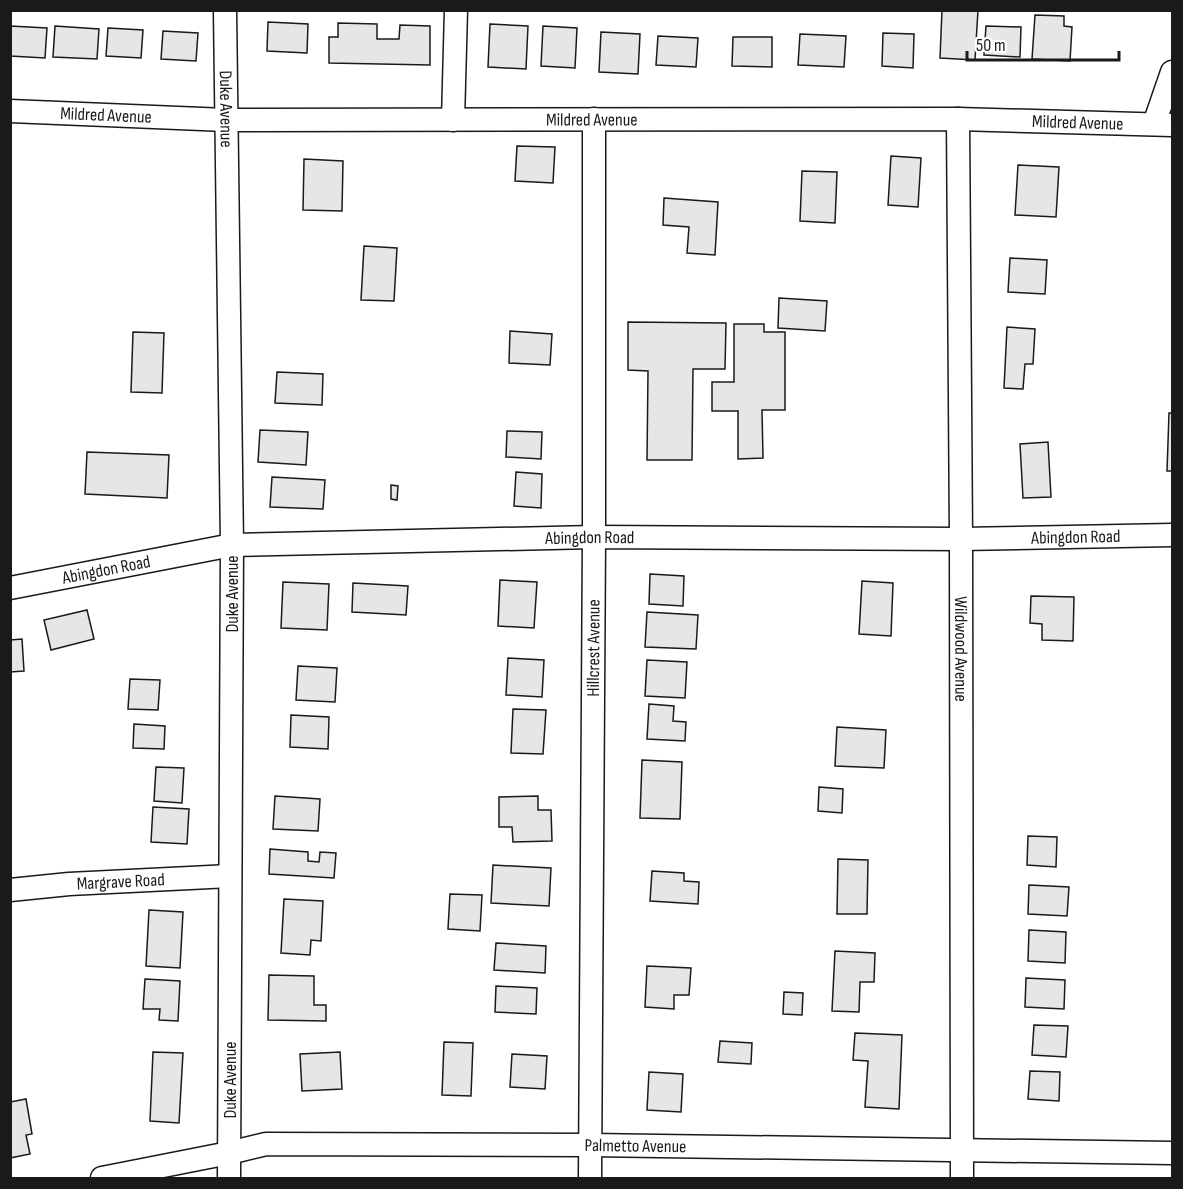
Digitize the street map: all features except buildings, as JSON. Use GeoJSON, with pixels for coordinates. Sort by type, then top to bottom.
{"type":"FeatureCollection","features":[{"type":"Feature","properties":{"kind":"street","name":"Duke Avenue"},"geometry":{"type":"LineString","coordinates":[[225,10],[232,545],[229,1179]]}},
{"type":"Feature","properties":{"kind":"street"},"geometry":{"type":"LineString","coordinates":[[453,120],[456,10]]}},
{"type":"Feature","properties":{"kind":"street"},"geometry":{"type":"LineString","coordinates":[[1163,124],[1173,72]]}},
{"type":"Feature","properties":{"kind":"street","name":"Mildred Avenue"},"geometry":{"type":"LineString","coordinates":[[10,111],[226,120],[957,119],[1163,124]]}},
{"type":"Feature","properties":{"kind":"street","name":"Hillcrest Avenue"},"geometry":{"type":"LineString","coordinates":[[590,1179],[594,119]]}},
{"type":"Feature","properties":{"kind":"street","name":"Wildwood Avenue"},"geometry":{"type":"LineString","coordinates":[[957,119],[961,538],[962,1179]]}},
{"type":"Feature","properties":{"kind":"street","name":"Abingdon Road"},"geometry":{"type":"LineString","coordinates":[[10,588],[232,545],[594,537],[961,538],[1173,535]]}},
{"type":"Feature","properties":{"kind":"street","name":"Margrave Road"},"geometry":{"type":"LineString","coordinates":[[10,890],[69,884],[230,876]]}},
{"type":"Feature","properties":{"kind":"street","name":"Palmetto Avenue"},"geometry":{"type":"LineString","coordinates":[[102,1179],[266,1144],[590,1145],[1173,1153]]}}]}
